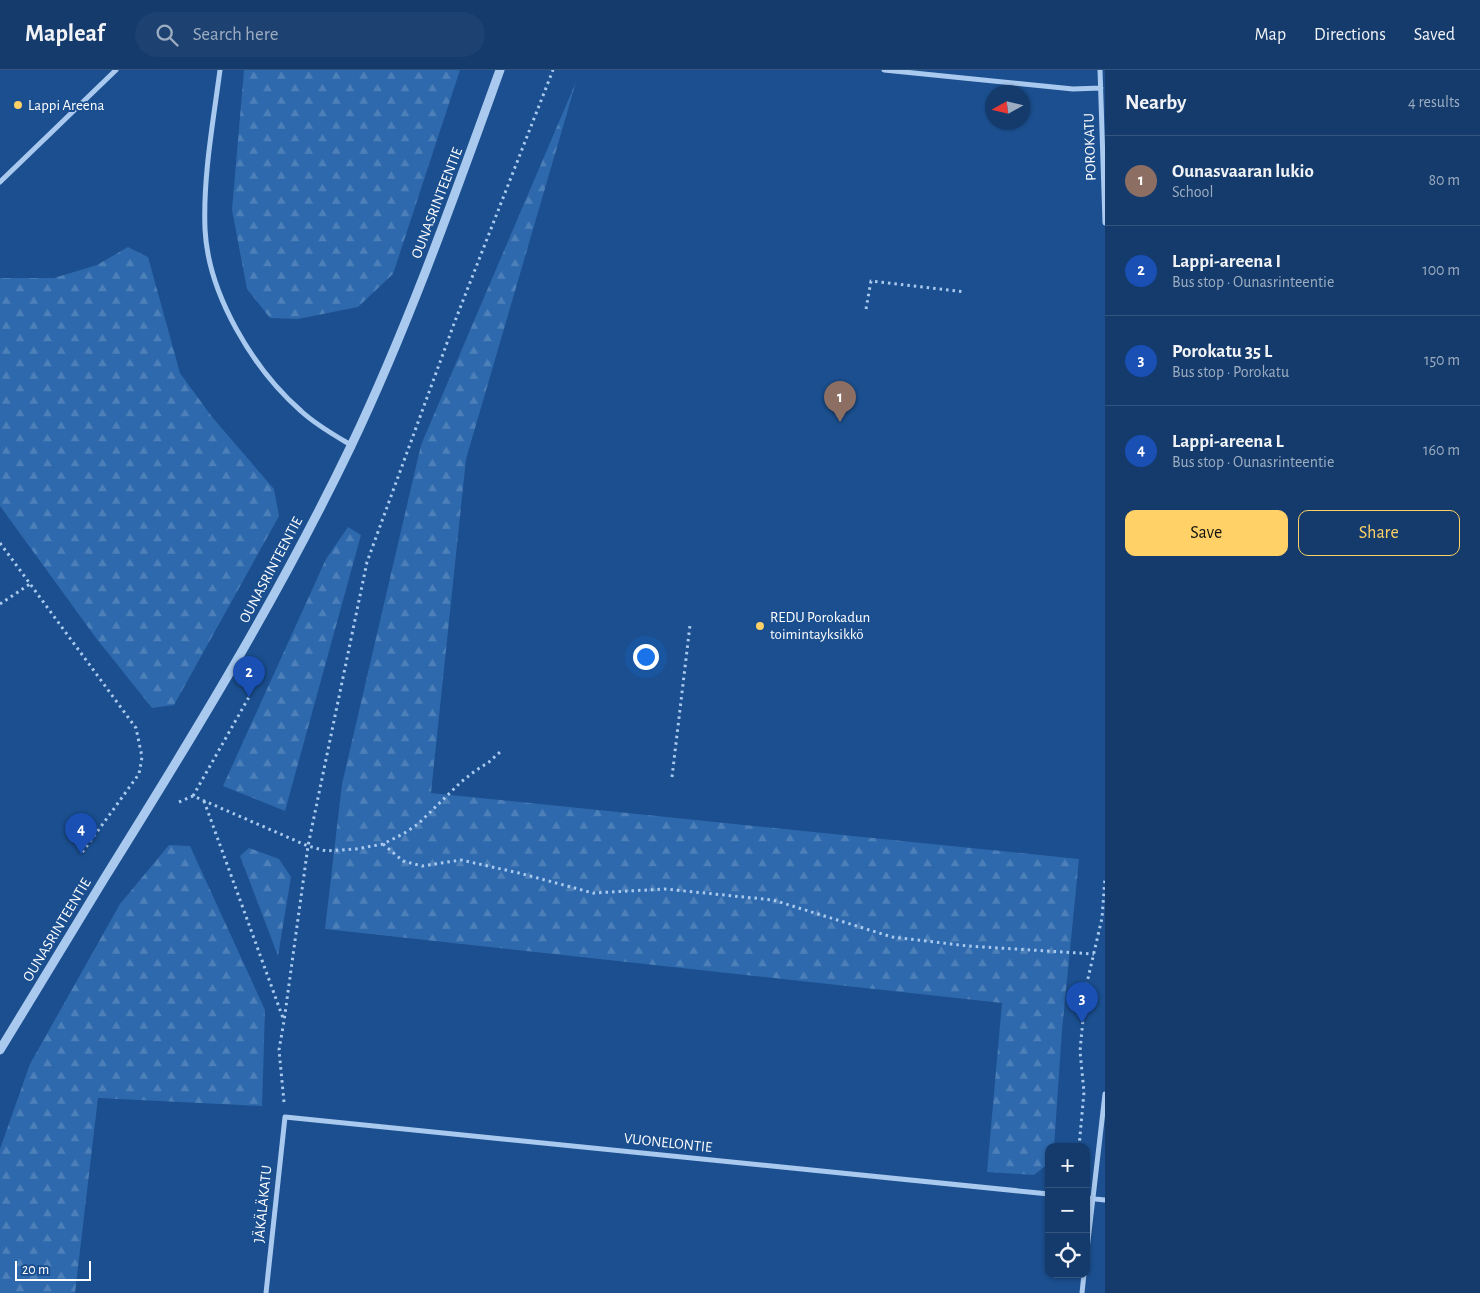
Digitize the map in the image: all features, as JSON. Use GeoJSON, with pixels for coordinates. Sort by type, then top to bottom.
{"type":"FeatureCollection","features":[{"type":"Feature","properties":{"kind":"street"},"geometry":{"type":"LineString","coordinates":[[0,182],[116,70]]}},
{"type":"Feature","properties":{"kind":"street"},"geometry":{"type":"LineString","coordinates":[[220,70],[205,195],[206,232],[211,268],[224,303],[246,346],[274,383],[300,411],[324,429],[352,445]]}},
{"type":"Feature","properties":{"kind":"street","name":"OUNASRINTEENTIE"},"geometry":{"type":"LineString","coordinates":[[0,1050],[246,646],[317,514],[352,445],[396,345],[441,233],[500,70]]}},
{"type":"Feature","properties":{"kind":"street"},"geometry":{"type":"LineString","coordinates":[[884,70],[1073,89],[1101,88]]}},
{"type":"Feature","properties":{"kind":"street","name":"POROKATU"},"geometry":{"type":"LineString","coordinates":[[1100,70],[1105,223]]}},
{"type":"Feature","properties":{"kind":"street"},"geometry":{"type":"LineString","coordinates":[[1089,1233],[1105,1094]]}},
{"type":"Feature","properties":{"kind":"street","name":"VUONELONTIE"},"geometry":{"type":"LineString","coordinates":[[286,1118],[1045,1194]]}},
{"type":"Feature","properties":{"kind":"street","name":"JÄKÄLÄKATU"},"geometry":{"type":"LineString","coordinates":[[266,1293],[286,1118]]}},
{"type":"Feature","properties":{"kind":"street"},"geometry":{"type":"LineString","coordinates":[[1090,1199],[1105,1200]]}},
{"type":"Feature","properties":{"kind":"street"},"geometry":{"type":"LineString","coordinates":[[1082,1293],[1084,1278]]}},
{"type":"Feature","properties":{"kind":"path"},"geometry":{"type":"LineString","coordinates":[[286,1118],[279,1050],[308,846],[368,562],[455,321],[552,70]]}},
{"type":"Feature","properties":{"kind":"path"},"geometry":{"type":"LineString","coordinates":[[866,309],[871,281],[965,292]]}},
{"type":"Feature","properties":{"kind":"path"},"geometry":{"type":"LineString","coordinates":[[0,543],[136,728],[142,757],[139,774],[81,854]]}},
{"type":"Feature","properties":{"kind":"path"},"geometry":{"type":"LineString","coordinates":[[0,604],[30,584]]}},
{"type":"Feature","properties":{"kind":"path"},"geometry":{"type":"LineString","coordinates":[[672,777],[690,625]]}},
{"type":"Feature","properties":{"kind":"path"},"geometry":{"type":"LineString","coordinates":[[179,802],[193,796],[249,697]]}},
{"type":"Feature","properties":{"kind":"path"},"geometry":{"type":"LineString","coordinates":[[193,796],[308,846],[326,851],[356,849],[383,844],[418,824],[461,782],[500,752]]}},
{"type":"Feature","properties":{"kind":"path"},"geometry":{"type":"LineString","coordinates":[[204,801],[284,1021]]}},
{"type":"Feature","properties":{"kind":"path"},"geometry":{"type":"LineString","coordinates":[[383,844],[403,862],[422,866],[461,860],[593,893],[665,888],[774,900],[892,937],[968,946],[1094,954]]}},
{"type":"Feature","properties":{"kind":"path"},"geometry":{"type":"LineString","coordinates":[[1079,1143],[1084,1092],[1080,1051],[1082,1023],[1086,987],[1102,918],[1105,878]]}},
{"type":"Feature","properties":{"kind":"green space"},"geometry":{"type":"Polygon","coordinates":[[[244,70],[460,70],[393,274],[358,307],[298,319],[270,318],[247,289],[232,210],[244,70]]]}},
{"type":"Feature","properties":{"kind":"green space"},"geometry":{"type":"Polygon","coordinates":[[[576,82],[466,459],[431,793],[1079,859],[1062,1030],[1054,1143],[1045,1143],[1045,1166],[1034,1175],[987,1172],[1002,1003],[325,929],[342,784],[421,445],[576,82]]]}},
{"type":"Feature","properties":{"kind":"green space"},"geometry":{"type":"Polygon","coordinates":[[[128,247],[148,257],[180,373],[212,417],[274,489],[279,516],[174,705],[152,708],[96,638],[0,506],[0,278],[54,278],[97,265],[128,247]]]}},
{"type":"Feature","properties":{"kind":"green space"},"geometry":{"type":"Polygon","coordinates":[[[348,527],[361,535],[285,811],[223,786],[326,559],[348,527]]]}},
{"type":"Feature","properties":{"kind":"green space"},"geometry":{"type":"Polygon","coordinates":[[[169,845],[190,846],[265,1010],[262,1106],[98,1098],[75,1293],[0,1293],[0,1149],[30,1064],[120,904],[169,845]]]}},
{"type":"Feature","properties":{"kind":"green space"},"geometry":{"type":"Polygon","coordinates":[[[249,848],[279,859],[291,877],[278,956],[240,856],[249,848]]]}},
{"type":"Feature","properties":{"kind":"place","name":"Lappi Areena"},"geometry":{"type":"Point","coordinates":[18,105]}},
{"type":"Feature","properties":{"kind":"place","name":"Ounasvaaran lukio"},"geometry":{"type":"Point","coordinates":[840,422]}},
{"type":"Feature","properties":{"kind":"place","name":"REDU Porokadun toimintayksikkö"},"geometry":{"type":"Point","coordinates":[760,626]}},
{"type":"Feature","properties":{"kind":"place","name":"Lappi-areena I"},"geometry":{"type":"Point","coordinates":[249,697]}},
{"type":"Feature","properties":{"kind":"place","name":"Lappi-areena L"},"geometry":{"type":"Point","coordinates":[81,854]}},
{"type":"Feature","properties":{"kind":"place","name":"Porokatu 35 L"},"geometry":{"type":"Point","coordinates":[1082,1023]}}]}
